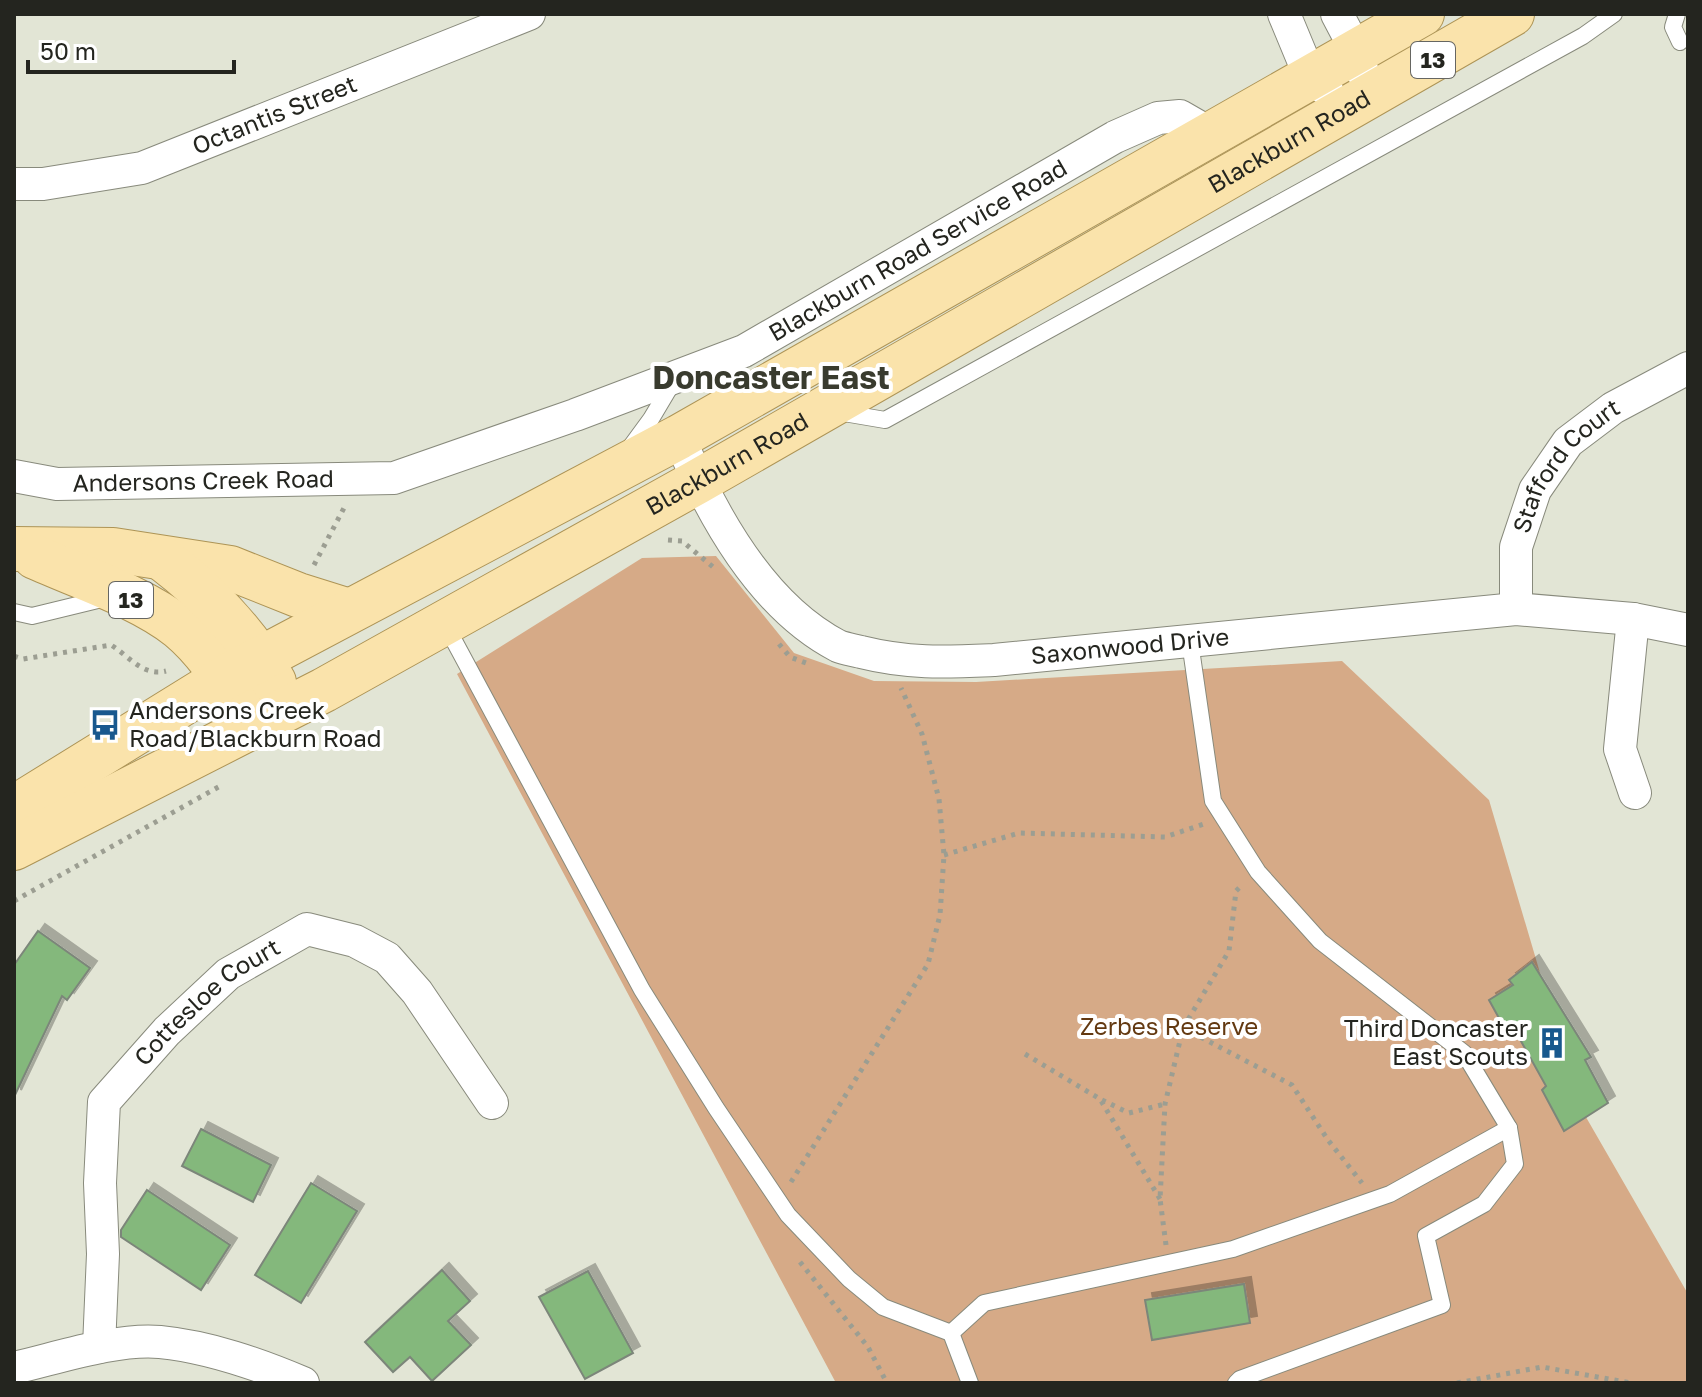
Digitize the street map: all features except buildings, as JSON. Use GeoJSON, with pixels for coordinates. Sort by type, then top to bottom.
{"type":"FeatureCollection","features":[{"type":"Feature","properties":{"kind":"main road","name":"Blackburn Road"},"geometry":{"type":"LineString","coordinates":[[14,808],[242,668],[609,476],[1422,14]]}},
{"type":"Feature","properties":{"kind":"main road","name":"Blackburn Road"},"geometry":{"type":"LineString","coordinates":[[14,848],[288,709],[444,623],[824,410],[1512,14]]}},
{"type":"Feature","properties":{"kind":"main road","name":"13"},"geometry":{"type":"LineString","coordinates":[[16,549],[113,550],[230,568],[349,611]]}},
{"type":"Feature","properties":{"kind":"main road","name":"13"},"geometry":{"type":"LineString","coordinates":[[16,549],[119,595],[179,628],[204,653],[242,668]]}},
{"type":"Feature","properties":{"kind":"main road"},"geometry":{"type":"LineString","coordinates":[[163,559],[234,625],[242,668],[288,709]]}},
{"type":"Feature","properties":{"kind":"street","name":"Octantis Street"},"geometry":{"type":"LineString","coordinates":[[14,184],[43,184],[142,168],[529,14]]}},
{"type":"Feature","properties":{"kind":"street"},"geometry":{"type":"LineString","coordinates":[[1284,14],[1311,79],[1361,102],[1357,52],[1337,14]]}},
{"type":"Feature","properties":{"kind":"street","name":"Blackburn Road Service Road"},"geometry":{"type":"LineString","coordinates":[[394,478],[744,351],[1115,137],[1158,118],[1180,116],[1213,135]]}},
{"type":"Feature","properties":{"kind":"street","name":"Stafford Court"},"geometry":{"type":"LineString","coordinates":[[1516,609],[1516,547],[1535,490],[1568,442],[1613,408],[1688,368]]}},
{"type":"Feature","properties":{"kind":"street","name":"Saxonwood Drive"},"geometry":{"type":"LineString","coordinates":[[679,437],[697,482],[757,579],[797,618],[840,647],[885,658],[921,663],[994,660],[1516,609],[1633,619],[1688,630]]}},
{"type":"Feature","properties":{"kind":"street","name":"Andersons Creek Road"},"geometry":{"type":"LineString","coordinates":[[14,476],[57,484],[394,478]]}},
{"type":"Feature","properties":{"kind":"street"},"geometry":{"type":"LineString","coordinates":[[1633,619],[1620,749],[1635,793]]}},
{"type":"Feature","properties":{"kind":"street","name":"Cottesloe Court"},"geometry":{"type":"LineString","coordinates":[[99,1347],[104,1102],[167,1031],[228,974],[307,929],[355,941],[387,958],[417,992],[492,1103]]}},
{"type":"Feature","properties":{"kind":"street"},"geometry":{"type":"LineString","coordinates":[[14,1368],[99,1347],[159,1342],[252,1361],[303,1383]]}},
{"type":"Feature","properties":{"kind":"lane"},"geometry":{"type":"LineString","coordinates":[[824,410],[885,420],[1583,36],[1614,14]]}},
{"type":"Feature","properties":{"kind":"lane"},"geometry":{"type":"LineString","coordinates":[[1677,14],[1673,27],[1680,42]]}},
{"type":"Feature","properties":{"kind":"lane"},"geometry":{"type":"LineString","coordinates":[[609,476],[651,419],[676,377]]}},
{"type":"Feature","properties":{"kind":"lane"},"geometry":{"type":"LineString","coordinates":[[14,612],[32,616],[119,595]]}},
{"type":"Feature","properties":{"kind":"lane"},"geometry":{"type":"LineString","coordinates":[[444,623],[642,990],[716,1108],[800,1230],[849,1279],[883,1307],[951,1333],[970,1383]]}},
{"type":"Feature","properties":{"kind":"lane"},"geometry":{"type":"LineString","coordinates":[[1190,642],[1213,801],[1258,872],[1320,941],[1464,1053],[1509,1128],[1515,1164],[1484,1204],[1426,1236],[1442,1305],[1236,1383]]}},
{"type":"Feature","properties":{"kind":"lane"},"geometry":{"type":"LineString","coordinates":[[951,1333],[984,1303],[1233,1249],[1375,1200],[1509,1128]]}},
{"type":"Feature","properties":{"kind":"path"},"geometry":{"type":"LineString","coordinates":[[298,595],[358,480]]}},
{"type":"Feature","properties":{"kind":"path"},"geometry":{"type":"LineString","coordinates":[[789,1185],[928,964],[940,915],[944,855],[939,799],[922,734],[901,687]]}},
{"type":"Feature","properties":{"kind":"path"},"geometry":{"type":"LineString","coordinates":[[944,855],[1019,833],[1165,837],[1184,833],[1221,813]]}},
{"type":"Feature","properties":{"kind":"path"},"geometry":{"type":"LineString","coordinates":[[1168,1263],[1160,1199],[1165,1104],[1183,1028],[1229,951],[1236,891],[1258,872]]}},
{"type":"Feature","properties":{"kind":"path"},"geometry":{"type":"LineString","coordinates":[[1183,1028],[1292,1085],[1328,1140],[1375,1200]]}},
{"type":"Feature","properties":{"kind":"path"},"geometry":{"type":"LineString","coordinates":[[1025,1054],[1129,1113],[1165,1104]]}},
{"type":"Feature","properties":{"kind":"path"},"geometry":{"type":"LineString","coordinates":[[1100,1099],[1160,1199]]}},
{"type":"Feature","properties":{"kind":"path"},"geometry":{"type":"LineString","coordinates":[[800,1230],[788,1247],[868,1347],[887,1383]]}},
{"type":"Feature","properties":{"kind":"path"},"geometry":{"type":"LineString","coordinates":[[1457,1383],[1542,1367],[1631,1383]]}},
{"type":"Feature","properties":{"kind":"green space","name":"Zerbes Reserve"},"geometry":{"type":"Polygon","coordinates":[[[716,556],[794,653],[874,681],[976,682],[1342,661],[1489,800],[1579,1105],[1688,1294],[1688,1383],[836,1383],[457,674],[642,558],[716,556]]]}},
{"type":"Feature","properties":{"kind":"place","name":"Andersons Creek Road/Blackburn Road"},"geometry":{"type":"Point","coordinates":[105,725]}},
{"type":"Feature","properties":{"kind":"place","name":"Third Doncaster East Scouts"},"geometry":{"type":"Point","coordinates":[1552,1043]}},
{"type":"Feature","properties":{"kind":"district","name":"Doncaster East"},"geometry":{"type":"Point","coordinates":[771,378]}}]}
